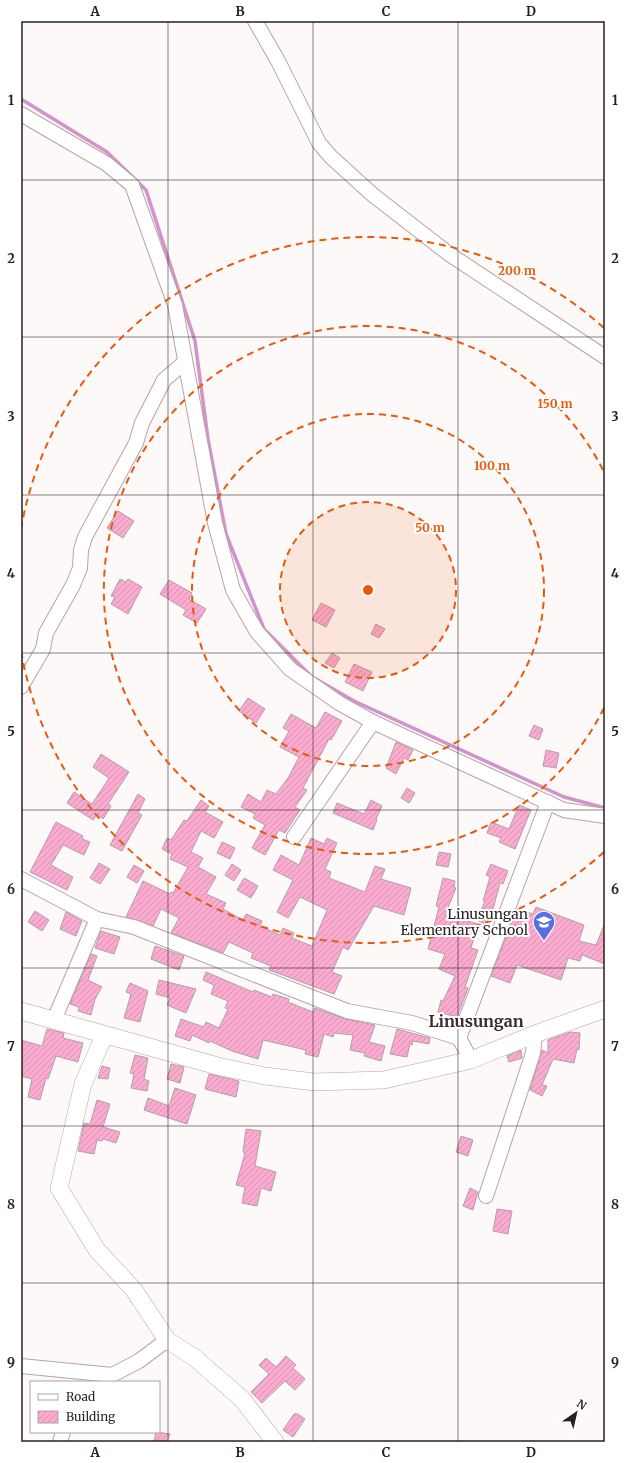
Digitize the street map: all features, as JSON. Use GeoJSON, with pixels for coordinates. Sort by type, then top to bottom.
{"type":"FeatureCollection","features":[{"type":"Feature","properties":{"kind":"street"},"geometry":{"type":"LineString","coordinates":[[255,21],[278,61],[319,143],[331,157],[373,195],[449,254],[605,357]]}},
{"type":"Feature","properties":{"kind":"street"},"geometry":{"type":"LineString","coordinates":[[21,114],[107,164],[132,185],[175,305],[215,523],[233,590],[257,632],[290,668],[339,703],[374,722],[564,810],[605,816]]}},
{"type":"Feature","properties":{"kind":"street"},"geometry":{"type":"LineString","coordinates":[[21,687],[43,649],[46,633],[73,585],[80,568],[81,550],[85,537],[136,443],[142,423],[154,397],[164,380],[185,362]]}},
{"type":"Feature","properties":{"kind":"street"},"geometry":{"type":"LineString","coordinates":[[294,837],[374,722]]}},
{"type":"Feature","properties":{"kind":"street"},"geometry":{"type":"LineString","coordinates":[[459,1038],[548,802]]}},
{"type":"Feature","properties":{"kind":"street"},"geometry":{"type":"LineString","coordinates":[[21,879],[98,919],[134,927],[347,1010],[412,1023],[459,1038],[471,1060]]}},
{"type":"Feature","properties":{"kind":"street"},"geometry":{"type":"LineString","coordinates":[[54,1020],[98,919]]}},
{"type":"Feature","properties":{"kind":"street"},"geometry":{"type":"LineString","coordinates":[[21,1011],[104,1036],[221,1067],[265,1076],[314,1082],[384,1080],[471,1060],[535,1034],[605,1010]]}},
{"type":"Feature","properties":{"kind":"street"},"geometry":{"type":"LineString","coordinates":[[486,1196],[533,1053],[535,1034]]}},
{"type":"Feature","properties":{"kind":"street"},"geometry":{"type":"LineString","coordinates":[[104,1036],[83,1084],[59,1188],[98,1250],[134,1290],[167,1340],[196,1358],[242,1399],[274,1442]]}},
{"type":"Feature","properties":{"kind":"street"},"geometry":{"type":"LineString","coordinates":[[21,1366],[83,1377],[112,1375],[139,1361],[167,1340]]}},
{"type":"Feature","properties":{"kind":"building"},"geometry":{"type":"Polygon","coordinates":[[[118,511],[134,521],[123,538],[107,528],[118,511]]]}},
{"type":"Feature","properties":{"kind":"building"},"geometry":{"type":"Polygon","coordinates":[[[120,579],[126,582],[128,579],[142,587],[128,614],[111,604],[115,597],[111,596],[120,579]]]}},
{"type":"Feature","properties":{"kind":"building"},"geometry":{"type":"Polygon","coordinates":[[[169,580],[192,593],[189,599],[206,609],[197,623],[183,615],[186,610],[160,594],[169,580]]]}},
{"type":"Feature","properties":{"kind":"building"},"geometry":{"type":"Polygon","coordinates":[[[321,603],[335,610],[326,627],[312,620],[321,603]]]}},
{"type":"Feature","properties":{"kind":"building"},"geometry":{"type":"Polygon","coordinates":[[[376,624],[385,629],[379,638],[371,634],[376,624]]]}},
{"type":"Feature","properties":{"kind":"building"},"geometry":{"type":"Polygon","coordinates":[[[332,653],[340,658],[334,668],[325,663],[332,653]]]}},
{"type":"Feature","properties":{"kind":"building"},"geometry":{"type":"Polygon","coordinates":[[[354,664],[372,672],[363,691],[345,682],[354,664]]]}},
{"type":"Feature","properties":{"kind":"building"},"geometry":{"type":"Polygon","coordinates":[[[248,698],[265,709],[256,723],[239,711],[248,698]]]}},
{"type":"Feature","properties":{"kind":"building"},"geometry":{"type":"Polygon","coordinates":[[[325,712],[342,721],[331,740],[329,739],[303,788],[307,790],[295,807],[300,810],[285,833],[279,830],[265,855],[252,848],[265,825],[253,818],[255,814],[241,807],[248,794],[261,802],[267,790],[276,794],[288,778],[299,757],[280,747],[289,731],[283,728],[291,714],[316,728],[325,712]]]}},
{"type":"Feature","properties":{"kind":"building"},"geometry":{"type":"Polygon","coordinates":[[[534,725],[543,729],[539,740],[529,736],[534,725]]]}},
{"type":"Feature","properties":{"kind":"building"},"geometry":{"type":"Polygon","coordinates":[[[396,742],[413,750],[408,760],[404,758],[396,774],[386,768],[396,742]]]}},
{"type":"Feature","properties":{"kind":"building"},"geometry":{"type":"Polygon","coordinates":[[[546,750],[559,753],[556,768],[543,766],[546,750]]]}},
{"type":"Feature","properties":{"kind":"building"},"geometry":{"type":"Polygon","coordinates":[[[101,754],[129,772],[108,804],[111,806],[103,819],[97,814],[93,820],[67,803],[74,792],[92,804],[109,778],[93,767],[101,754]]]}},
{"type":"Feature","properties":{"kind":"building"},"geometry":{"type":"Polygon","coordinates":[[[407,788],[415,793],[409,803],[401,798],[407,788]]]}},
{"type":"Feature","properties":{"kind":"building"},"geometry":{"type":"Polygon","coordinates":[[[138,794],[145,799],[138,813],[142,815],[122,851],[110,845],[138,794]]]}},
{"type":"Feature","properties":{"kind":"building"},"geometry":{"type":"Polygon","coordinates":[[[201,800],[209,806],[205,812],[223,822],[214,838],[201,831],[191,852],[203,858],[198,867],[216,877],[206,894],[226,903],[223,909],[243,920],[246,914],[262,921],[260,926],[280,935],[283,928],[294,933],[292,938],[312,946],[327,910],[300,897],[288,918],[277,912],[293,880],[273,870],[281,855],[299,865],[311,838],[324,844],[327,838],[337,843],[325,869],[331,872],[329,878],[365,892],[375,866],[385,869],[381,879],[411,888],[404,915],[374,906],[348,950],[343,947],[332,972],[342,976],[334,994],[269,970],[271,966],[251,958],[253,953],[229,942],[223,953],[171,933],[179,918],[161,909],[153,926],[126,917],[143,881],[170,894],[171,892],[173,893],[188,867],[170,859],[172,854],[162,849],[167,838],[171,840],[184,820],[187,821],[201,800]]]}},
{"type":"Feature","properties":{"kind":"building"},"geometry":{"type":"Polygon","coordinates":[[[371,800],[382,806],[373,830],[333,813],[337,803],[364,814],[371,800]]]}},
{"type":"Feature","properties":{"kind":"building"},"geometry":{"type":"Polygon","coordinates":[[[519,805],[531,810],[515,849],[499,842],[501,838],[487,833],[491,822],[509,829],[519,805]]]}},
{"type":"Feature","properties":{"kind":"building"},"geometry":{"type":"Polygon","coordinates":[[[56,822],[83,836],[82,839],[90,842],[84,855],[63,845],[51,865],[73,877],[67,890],[30,872],[56,822]]]}},
{"type":"Feature","properties":{"kind":"building"},"geometry":{"type":"Polygon","coordinates":[[[222,842],[235,848],[230,859],[217,853],[222,842]]]}},
{"type":"Feature","properties":{"kind":"building"},"geometry":{"type":"Polygon","coordinates":[[[439,852],[451,854],[448,867],[436,865],[439,852]]]}},
{"type":"Feature","properties":{"kind":"building"},"geometry":{"type":"Polygon","coordinates":[[[99,863],[110,869],[100,884],[90,878],[99,863]]]}},
{"type":"Feature","properties":{"kind":"building"},"geometry":{"type":"Polygon","coordinates":[[[232,864],[241,870],[234,881],[225,875],[232,864]]]}},
{"type":"Feature","properties":{"kind":"building"},"geometry":{"type":"Polygon","coordinates":[[[491,864],[508,871],[503,884],[500,883],[487,925],[477,920],[485,901],[483,901],[490,877],[486,875],[491,864]]]}},
{"type":"Feature","properties":{"kind":"building"},"geometry":{"type":"Polygon","coordinates":[[[134,865],[144,871],[137,883],[127,877],[134,865]]]}},
{"type":"Feature","properties":{"kind":"building"},"geometry":{"type":"Polygon","coordinates":[[[244,878],[258,886],[251,898],[237,890],[244,878]]]}},
{"type":"Feature","properties":{"kind":"building"},"geometry":{"type":"Polygon","coordinates":[[[443,878],[455,881],[454,887],[456,888],[445,915],[478,924],[471,948],[478,950],[465,987],[468,988],[457,1017],[438,1012],[441,1000],[443,1001],[455,976],[439,969],[445,954],[428,949],[439,907],[436,906],[443,878]]]}},
{"type":"Feature","properties":{"kind":"building"},"geometry":{"type":"Polygon","coordinates":[[[536,907],[584,925],[579,941],[596,945],[605,923],[605,964],[582,955],[580,961],[568,958],[561,980],[517,965],[510,983],[491,976],[517,909],[533,914],[536,907]]]}},
{"type":"Feature","properties":{"kind":"building"},"geometry":{"type":"Polygon","coordinates":[[[35,911],[49,920],[42,931],[28,922],[35,911]]]}},
{"type":"Feature","properties":{"kind":"building"},"geometry":{"type":"Polygon","coordinates":[[[66,912],[82,921],[76,936],[60,929],[66,912]]]}},
{"type":"Feature","properties":{"kind":"building"},"geometry":{"type":"Polygon","coordinates":[[[101,931],[120,937],[114,954],[95,948],[101,931]]]}},
{"type":"Feature","properties":{"kind":"building"},"geometry":{"type":"Polygon","coordinates":[[[155,946],[184,956],[179,970],[151,959],[155,946]]]}},
{"type":"Feature","properties":{"kind":"building"},"geometry":{"type":"Polygon","coordinates":[[[91,954],[97,956],[88,980],[102,987],[95,999],[91,1015],[78,1011],[79,1007],[70,1004],[91,954]]]}},
{"type":"Feature","properties":{"kind":"building"},"geometry":{"type":"Polygon","coordinates":[[[206,972],[253,992],[254,990],[272,997],[273,994],[289,999],[288,1002],[313,1012],[315,1008],[345,1019],[375,1025],[369,1042],[385,1046],[381,1061],[364,1056],[365,1053],[350,1050],[353,1035],[334,1033],[333,1037],[324,1034],[318,1057],[305,1054],[306,1050],[263,1040],[258,1059],[232,1051],[210,1041],[209,1043],[192,1035],[190,1041],[175,1036],[181,1019],[204,1027],[206,1022],[219,1028],[228,1009],[225,1008],[228,1001],[211,994],[214,985],[203,980],[206,972]]]}},
{"type":"Feature","properties":{"kind":"building"},"geometry":{"type":"Polygon","coordinates":[[[159,980],[196,989],[186,1013],[167,1005],[170,998],[156,994],[159,980]]]}},
{"type":"Feature","properties":{"kind":"building"},"geometry":{"type":"Polygon","coordinates":[[[130,983],[148,991],[140,1022],[124,1018],[131,994],[126,992],[130,983]]]}},
{"type":"Feature","properties":{"kind":"building"},"geometry":{"type":"Polygon","coordinates":[[[47,1029],[64,1033],[63,1038],[83,1043],[78,1062],[56,1056],[48,1079],[46,1078],[40,1100],[28,1097],[32,1079],[21,1076],[21,1040],[42,1046],[47,1029]]]}},
{"type":"Feature","properties":{"kind":"building"},"geometry":{"type":"Polygon","coordinates":[[[397,1029],[430,1038],[429,1044],[413,1041],[412,1045],[410,1044],[407,1057],[390,1054],[397,1029]]]}},
{"type":"Feature","properties":{"kind":"building"},"geometry":{"type":"Polygon","coordinates":[[[570,1032],[580,1033],[579,1050],[577,1049],[574,1063],[553,1059],[542,1085],[547,1086],[542,1096],[530,1090],[542,1050],[548,1053],[548,1040],[570,1032]]]}},
{"type":"Feature","properties":{"kind":"building"},"geometry":{"type":"Polygon","coordinates":[[[521,1050],[522,1058],[509,1062],[507,1056],[521,1050]]]}},
{"type":"Feature","properties":{"kind":"building"},"geometry":{"type":"Polygon","coordinates":[[[135,1055],[148,1058],[144,1079],[149,1081],[147,1091],[131,1088],[134,1074],[130,1073],[135,1055]]]}},
{"type":"Feature","properties":{"kind":"building"},"geometry":{"type":"Polygon","coordinates":[[[171,1064],[184,1067],[180,1083],[167,1079],[171,1064]]]}},
{"type":"Feature","properties":{"kind":"building"},"geometry":{"type":"Polygon","coordinates":[[[102,1066],[110,1068],[108,1079],[98,1078],[102,1066]]]}},
{"type":"Feature","properties":{"kind":"building"},"geometry":{"type":"Polygon","coordinates":[[[209,1074],[239,1081],[236,1097],[205,1089],[209,1074]]]}},
{"type":"Feature","properties":{"kind":"building"},"geometry":{"type":"Polygon","coordinates":[[[175,1088],[196,1095],[187,1124],[144,1110],[148,1098],[169,1106],[175,1088]]]}},
{"type":"Feature","properties":{"kind":"building"},"geometry":{"type":"Polygon","coordinates":[[[97,1100],[110,1104],[103,1127],[120,1132],[116,1143],[103,1139],[102,1141],[97,1140],[94,1154],[78,1151],[84,1123],[90,1124],[97,1100]]]}},
{"type":"Feature","properties":{"kind":"building"},"geometry":{"type":"Polygon","coordinates":[[[246,1129],[261,1131],[255,1166],[276,1172],[271,1191],[261,1188],[257,1206],[242,1203],[245,1187],[236,1185],[245,1153],[243,1152],[246,1129]]]}},
{"type":"Feature","properties":{"kind":"building"},"geometry":{"type":"Polygon","coordinates":[[[461,1136],[473,1140],[468,1156],[456,1152],[461,1136]]]}},
{"type":"Feature","properties":{"kind":"building"},"geometry":{"type":"Polygon","coordinates":[[[470,1188],[478,1192],[473,1210],[463,1206],[470,1188]]]}},
{"type":"Feature","properties":{"kind":"building"},"geometry":{"type":"Polygon","coordinates":[[[497,1209],[512,1211],[508,1234],[493,1231],[497,1209]]]}},
{"type":"Feature","properties":{"kind":"building"},"geometry":{"type":"Polygon","coordinates":[[[286,1356],[296,1365],[293,1368],[305,1379],[295,1390],[285,1381],[262,1403],[251,1392],[269,1374],[259,1365],[266,1358],[276,1367],[286,1356]]]}},
{"type":"Feature","properties":{"kind":"building"},"geometry":{"type":"Polygon","coordinates":[[[294,1414],[298,1414],[305,1419],[293,1437],[283,1430],[294,1414]]]}},
{"type":"Feature","properties":{"kind":"building"},"geometry":{"type":"Polygon","coordinates":[[[156,1433],[170,1434],[167,1442],[154,1442],[156,1433]]]}},
{"type":"Feature","properties":{"kind":"waterway"},"geometry":{"type":"LineString","coordinates":[[21,99],[107,152],[146,190],[195,341],[208,439],[226,534],[264,629],[311,676]]}},
{"type":"Feature","properties":{"kind":"waterway"},"geometry":{"type":"LineString","coordinates":[[316,679],[354,701],[564,797],[605,808]]}},
{"type":"Feature","properties":{"kind":"place","name":"Linusungan Elementary School"},"geometry":{"type":"Point","coordinates":[544,942]}},
{"type":"Feature","properties":{"kind":"district","name":"Linusungan"},"geometry":{"type":"Point","coordinates":[476,1021]}}]}
